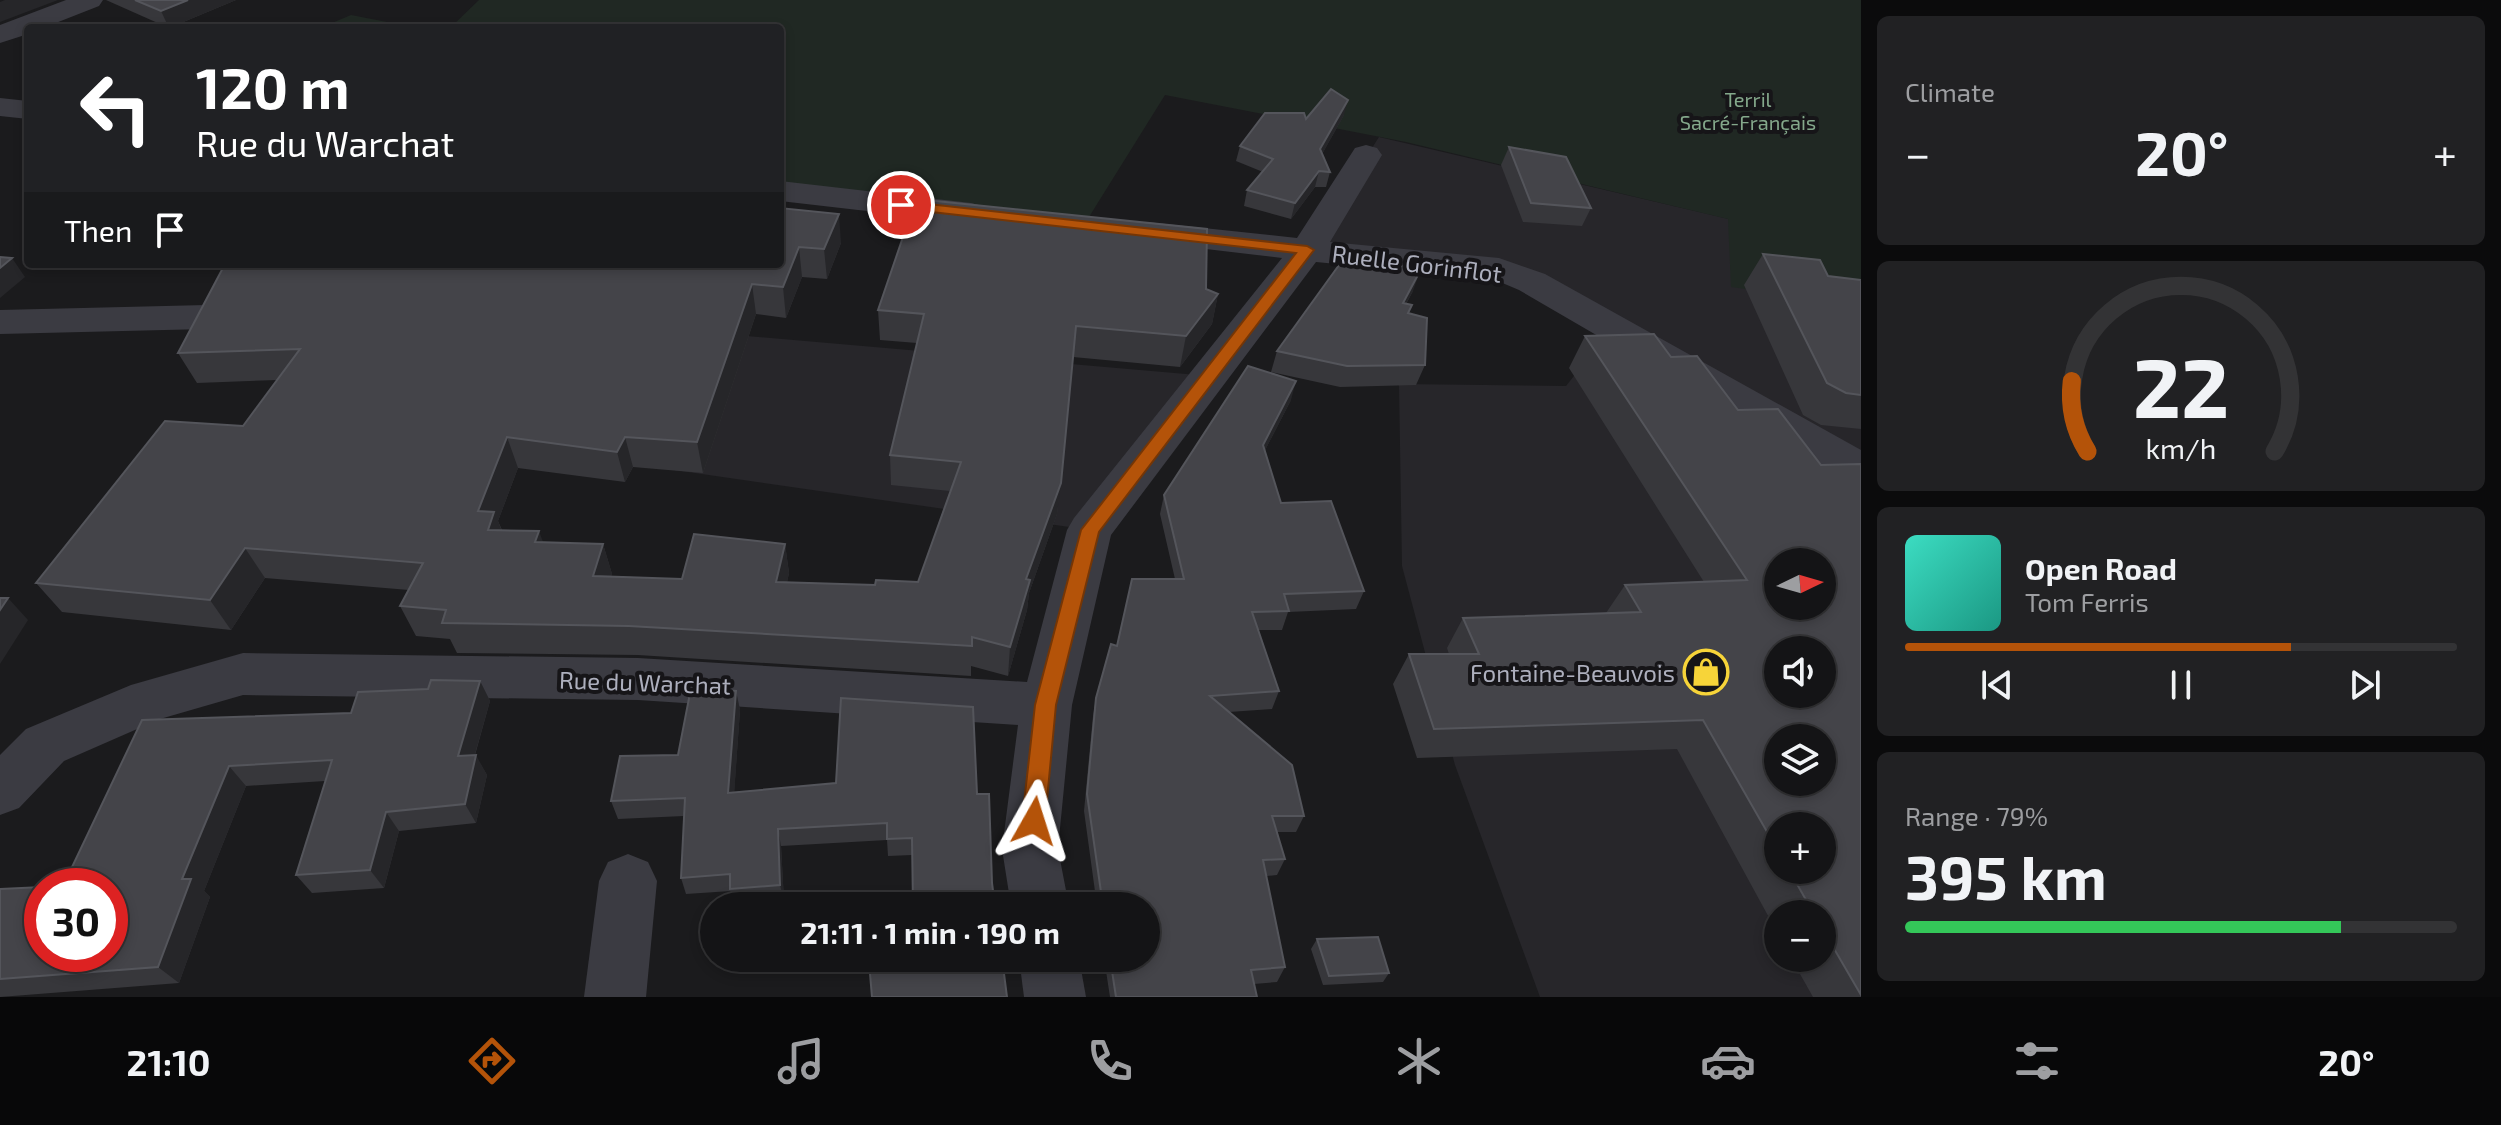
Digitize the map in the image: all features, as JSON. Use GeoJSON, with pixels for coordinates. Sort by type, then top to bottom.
{"type":"FeatureCollection","features":[{"type":"Feature","properties":{"kind":"street"},"geometry":{"type":"LineString","coordinates":[[28,24],[90,0]]}},
{"type":"Feature","properties":{"kind":"street"},"geometry":{"type":"LineString","coordinates":[[0,35],[24,26]]}},
{"type":"Feature","properties":{"kind":"street"},"geometry":{"type":"LineString","coordinates":[[0,107],[24,110]]}},
{"type":"Feature","properties":{"kind":"street"},"geometry":{"type":"LineString","coordinates":[[1038,892],[1030,849],[1046,705],[1090,530],[1307,250],[1366,155]]}},
{"type":"Feature","properties":{"kind":"street"},"geometry":{"type":"LineString","coordinates":[[784,191],[1008,217]]}},
{"type":"Feature","properties":{"kind":"street"},"geometry":{"type":"LineString","coordinates":[[1114,229],[1307,250]]}},
{"type":"Feature","properties":{"kind":"street","name":"Ruelle Gorinflot"},"geometry":{"type":"LineString","coordinates":[[1307,250],[1499,269],[1532,282],[1861,469]]}},
{"type":"Feature","properties":{"kind":"street"},"geometry":{"type":"LineString","coordinates":[[0,322],[206,317]]}},
{"type":"Feature","properties":{"kind":"street","name":"Rue du Warchat"},"geometry":{"type":"LineString","coordinates":[[0,791],[45,745],[149,700],[243,674],[638,679],[1046,705]]}},
{"type":"Feature","properties":{"kind":"street"},"geometry":{"type":"LineString","coordinates":[[615,997],[628,881]]}},
{"type":"Feature","properties":{"kind":"street"},"geometry":{"type":"LineString","coordinates":[[1051,972],[1055,997]]}},
{"type":"Feature","properties":{"kind":"shaded area"},"geometry":{"type":"Polygon","coordinates":[[[1379,137],[1729,219],[1861,304],[1861,997],[1540,997],[1455,765],[1402,566],[1399,384],[1566,386],[1612,328],[1532,282],[1307,250],[1379,137]]]}},
{"type":"Feature","properties":{"kind":"shaded area"},"geometry":{"type":"Polygon","coordinates":[[[376,304],[1209,376],[1090,530],[529,449],[376,304]]]}},
{"type":"Feature","properties":{"kind":"green space","name":"Terril Sacré-Français"},"geometry":{"type":"Polygon","coordinates":[[[479,0],[1861,0],[1861,304],[1731,287],[1728,219],[1406,142],[1165,95],[1084,225],[784,192],[784,24],[454,24],[479,0]]]}},
{"type":"Feature","properties":{"kind":"green space"},"geometry":{"type":"Polygon","coordinates":[[[351,15],[397,24],[330,24],[351,15]]]}},
{"type":"Feature","properties":{"kind":"building"},"geometry":{"type":"Polygon","coordinates":[[[135,0],[188,0],[161,11],[135,0]]]}},
{"type":"Feature","properties":{"kind":"building"},"geometry":{"type":"Polygon","coordinates":[[[1331,89],[1348,100],[1320,149],[1330,172],[1319,171],[1295,203],[1247,190],[1273,159],[1240,146],[1265,113],[1304,113],[1306,119],[1331,89]]]}},
{"type":"Feature","properties":{"kind":"building"},"geometry":{"type":"Polygon","coordinates":[[[1509,147],[1566,157],[1591,208],[1531,203],[1509,147]]]}},
{"type":"Feature","properties":{"kind":"building"},"geometry":{"type":"Polygon","coordinates":[[[916,199],[1207,229],[1206,289],[1218,294],[1186,336],[1076,326],[1061,483],[1026,579],[1030,580],[1010,647],[972,637],[972,646],[629,626],[442,623],[446,610],[400,606],[423,563],[245,548],[210,600],[36,583],[165,421],[243,426],[300,349],[178,353],[223,268],[784,268],[784,208],[839,214],[824,249],[799,247],[783,287],[752,284],[697,442],[625,437],[617,452],[507,437],[478,511],[494,512],[488,530],[539,531],[535,542],[603,544],[593,576],[682,579],[694,534],[785,544],[776,582],[875,585],[876,580],[918,582],[961,462],[890,455],[924,314],[878,310],[916,199]]]}},
{"type":"Feature","properties":{"kind":"building"},"geometry":{"type":"Polygon","coordinates":[[[1347,254],[1362,259],[1365,255],[1420,271],[1403,303],[1412,305],[1408,313],[1427,318],[1425,365],[1347,366],[1277,351],[1347,254]]]}},
{"type":"Feature","properties":{"kind":"building"},"geometry":{"type":"Polygon","coordinates":[[[1763,254],[1820,260],[1828,276],[1861,280],[1861,395],[1846,393],[1827,383],[1763,254]]]}},
{"type":"Feature","properties":{"kind":"building"},"geometry":{"type":"Polygon","coordinates":[[[0,257],[12,258],[0,268],[0,257]]]}},
{"type":"Feature","properties":{"kind":"building"},"geometry":{"type":"Polygon","coordinates":[[[1654,334],[1671,357],[1697,356],[1738,410],[1778,409],[1821,465],[1861,464],[1861,995],[1836,952],[1836,900],[1806,900],[1797,884],[1836,884],[1836,812],[1764,812],[1764,827],[1703,720],[1434,729],[1409,654],[1479,654],[1463,618],[1641,612],[1625,585],[1747,580],[1585,336],[1654,334]]]}},
{"type":"Feature","properties":{"kind":"building"},"geometry":{"type":"Polygon","coordinates":[[[1248,366],[1296,381],[1263,445],[1281,503],[1331,501],[1364,591],[1284,594],[1289,611],[1252,612],[1279,691],[1210,696],[1292,765],[1304,816],[1272,816],[1285,859],[1263,860],[1285,967],[1251,970],[1257,997],[1116,997],[1112,972],[1160,972],[1160,892],[1101,892],[1087,794],[1096,698],[1111,644],[1117,646],[1132,579],[1184,579],[1164,495],[1248,366]]]}},
{"type":"Feature","properties":{"kind":"building"},"geometry":{"type":"Polygon","coordinates":[[[0,598],[8,598],[0,610],[0,598]]]}},
{"type":"Feature","properties":{"kind":"building"},"geometry":{"type":"Polygon","coordinates":[[[431,680],[480,681],[458,756],[476,755],[465,804],[386,812],[370,870],[296,875],[332,760],[229,766],[182,879],[191,879],[158,967],[128,969],[128,868],[72,868],[142,720],[351,713],[358,692],[428,689],[431,680]]]}},
{"type":"Feature","properties":{"kind":"building"},"geometry":{"type":"Polygon","coordinates":[[[691,688],[736,691],[728,793],[836,783],[841,698],[973,707],[977,794],[989,794],[993,892],[913,892],[912,838],[887,839],[887,823],[778,829],[780,885],[730,889],[730,874],[681,878],[685,798],[611,801],[620,756],[678,755],[691,688]]]}},
{"type":"Feature","properties":{"kind":"building"},"geometry":{"type":"Polygon","coordinates":[[[24,888],[24,972],[92,972],[0,979],[0,889],[24,888]]]}},
{"type":"Feature","properties":{"kind":"building"},"geometry":{"type":"Polygon","coordinates":[[[1378,937],[1389,973],[1329,976],[1317,939],[1378,937]]]}},
{"type":"Feature","properties":{"kind":"building"},"geometry":{"type":"Polygon","coordinates":[[[870,972],[1004,972],[1007,997],[872,997],[870,972]]]}},
{"type":"Feature","properties":{"kind":"place","name":"Fontaine-Beauvois"},"geometry":{"type":"Point","coordinates":[1706,672]}},
{"type":"Feature","properties":{"kind":"route"},"geometry":{"type":"LineString","coordinates":[[901,205],[1307,250],[1090,530],[1046,705],[1034,821]]}}]}
